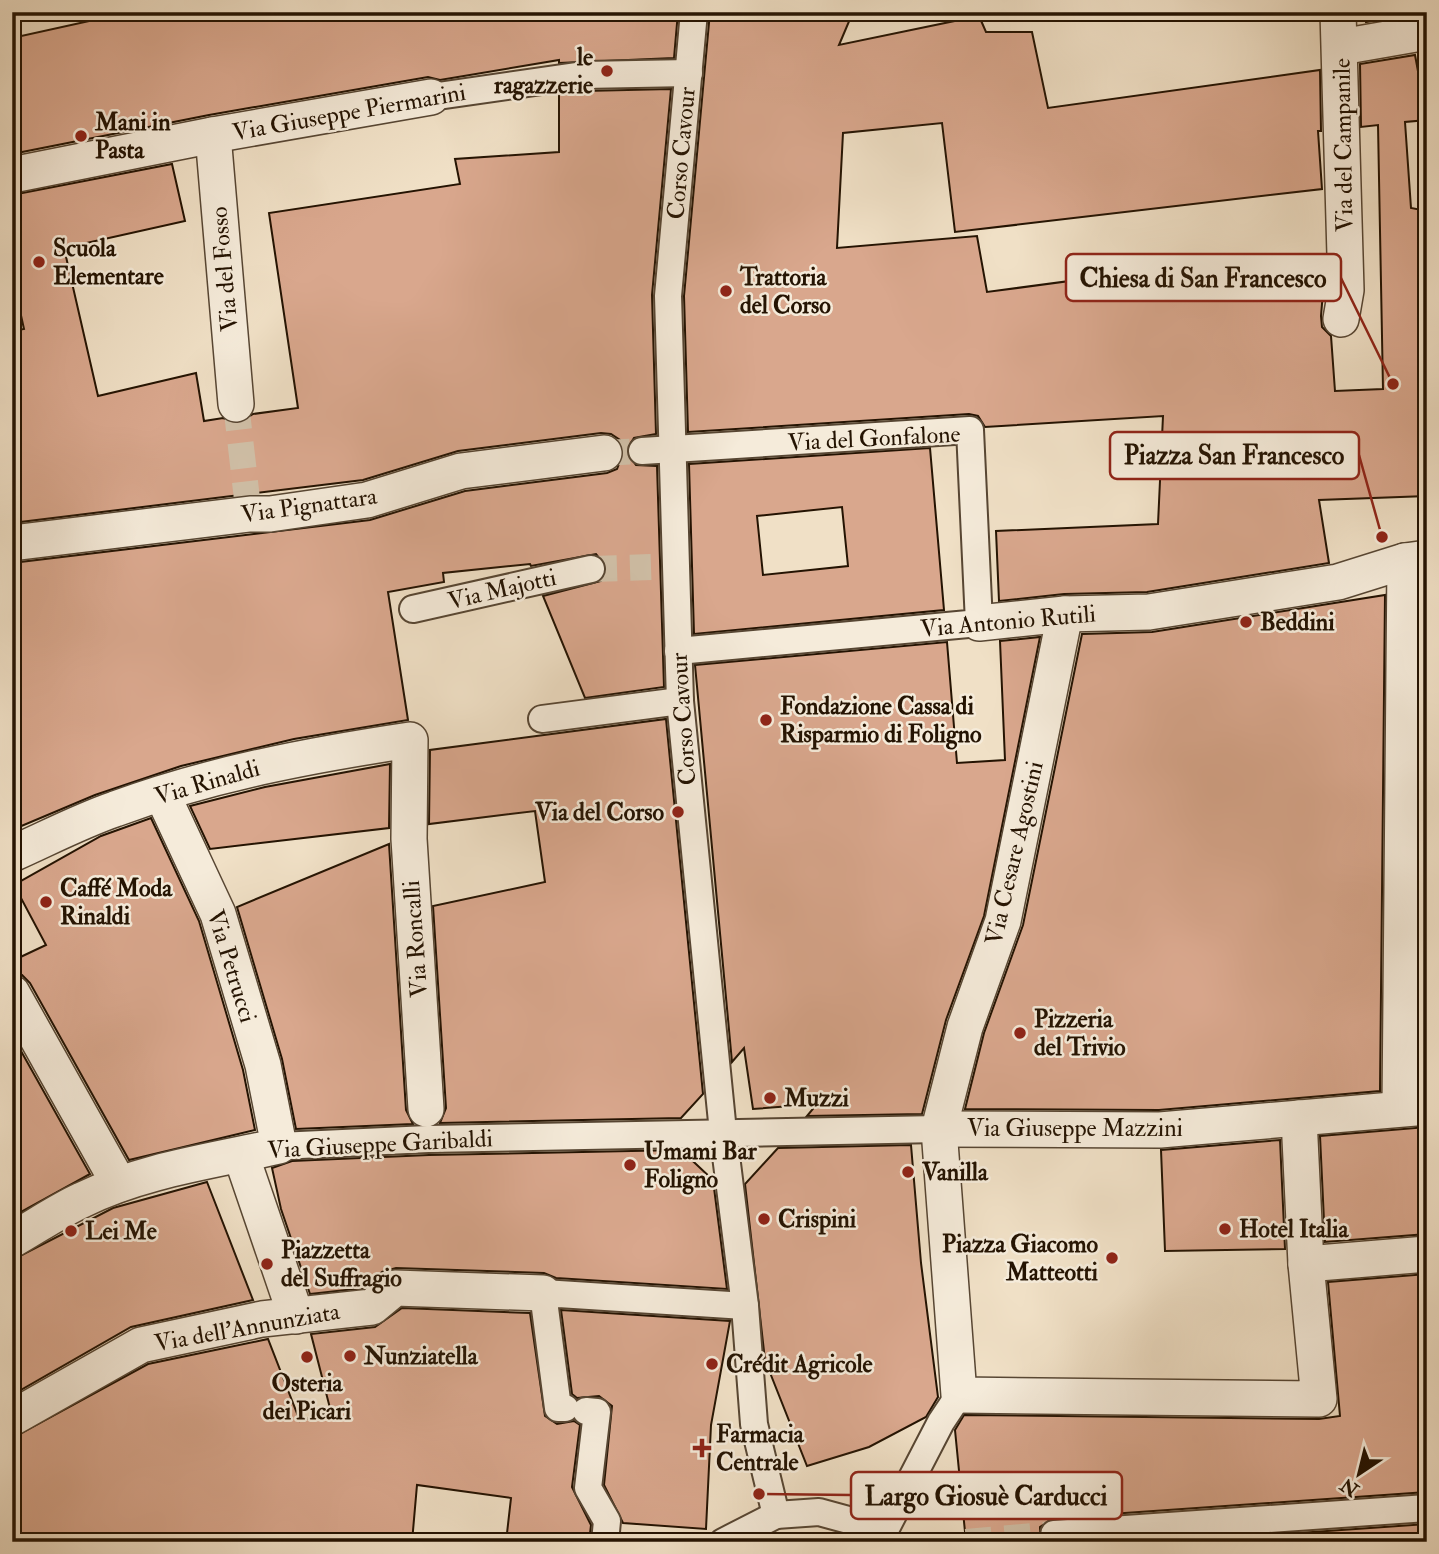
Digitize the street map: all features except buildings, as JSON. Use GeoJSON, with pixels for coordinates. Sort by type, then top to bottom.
{"type":"FeatureCollection","features":[{"type":"Feature","properties":{"kind":"street","name":"Corso Cavour"},"geometry":{"type":"LineString","coordinates":[[694,12],[668,296],[672,450],[663,566],[678,651],[680,701],[723,1132],[745,1306],[754,1424],[776,1515]]}},
{"type":"Feature","properties":{"kind":"street","name":"Via del Campanile"},"geometry":{"type":"LineString","coordinates":[[1338,12],[1346,290],[1341,319]]}},
{"type":"Feature","properties":{"kind":"street"},"geometry":{"type":"LineString","coordinates":[[1341,47],[1427,32]]}},
{"type":"Feature","properties":{"kind":"street","name":"Via Giuseppe Piermarini"},"geometry":{"type":"LineString","coordinates":[[12,175],[213,135],[431,97],[583,75],[689,73]]}},
{"type":"Feature","properties":{"kind":"street","name":"Via del Fosso"},"geometry":{"type":"LineString","coordinates":[[213,135],[236,404]]}},
{"type":"Feature","properties":{"kind":"street","name":"Via del Gonfalone"},"geometry":{"type":"LineString","coordinates":[[672,450],[970,430],[979,622]]}},
{"type":"Feature","properties":{"kind":"street"},"geometry":{"type":"LineString","coordinates":[[642,451],[672,450]]}},
{"type":"Feature","properties":{"kind":"street","name":"Via Pignattara"},"geometry":{"type":"LineString","coordinates":[[12,543],[249,507],[270,514],[368,500],[461,471],[604,453]]}},
{"type":"Feature","properties":{"kind":"street"},"geometry":{"type":"LineString","coordinates":[[1413,1107],[1416,560]]}},
{"type":"Feature","properties":{"kind":"street","name":"Via Antonio Rutili"},"geometry":{"type":"LineString","coordinates":[[678,651],[1065,614],[1149,612],[1338,582],[1416,560]]}},
{"type":"Feature","properties":{"kind":"street","name":"Via Majotti"},"geometry":{"type":"LineString","coordinates":[[413,609],[591,569]]}},
{"type":"Feature","properties":{"kind":"street","name":"Via Cesare Agostini"},"geometry":{"type":"LineString","coordinates":[[939,1129],[965,1027],[1003,920],[1065,614]]}},
{"type":"Feature","properties":{"kind":"street"},"geometry":{"type":"LineString","coordinates":[[542,719],[680,701]]}},
{"type":"Feature","properties":{"kind":"street","name":"Via Rinaldi"},"geometry":{"type":"LineString","coordinates":[[12,854],[114,809],[162,794],[294,758],[410,740]]}},
{"type":"Feature","properties":{"kind":"street","name":"Via Roncalli"},"geometry":{"type":"LineString","coordinates":[[410,740],[408,839],[427,1124]]}},
{"type":"Feature","properties":{"kind":"street","name":"Via Petrucci"},"geometry":{"type":"LineString","coordinates":[[162,794],[218,914],[262,1065],[279,1146]]}},
{"type":"Feature","properties":{"kind":"street"},"geometry":{"type":"LineString","coordinates":[[12,993],[119,1184]]}},
{"type":"Feature","properties":{"kind":"street","name":"Via Giuseppe Mazzini"},"geometry":{"type":"LineString","coordinates":[[723,1132],[1160,1130],[1413,1107]]}},
{"type":"Feature","properties":{"kind":"street"},"geometry":{"type":"LineString","coordinates":[[959,1395],[1319,1399],[1306,1264],[1299,1118]]}},
{"type":"Feature","properties":{"kind":"street","name":"Via Giuseppe Garibaldi"},"geometry":{"type":"LineString","coordinates":[[12,1240],[82,1200],[119,1184],[193,1163],[279,1146],[427,1124],[723,1132]]}},
{"type":"Feature","properties":{"kind":"street"},"geometry":{"type":"LineString","coordinates":[[723,1542],[776,1515],[819,1512],[886,1536],[941,1422],[959,1395],[939,1129]]}},
{"type":"Feature","properties":{"kind":"street"},"geometry":{"type":"LineString","coordinates":[[240,1155],[296,1316]]}},
{"type":"Feature","properties":{"kind":"street"},"geometry":{"type":"LineString","coordinates":[[1306,1264],[1427,1254]]}},
{"type":"Feature","properties":{"kind":"street","name":"Via dell'Annunziata"},"geometry":{"type":"LineString","coordinates":[[12,1418],[141,1345],[262,1319],[372,1307],[395,1288],[542,1293],[745,1306]]}},
{"type":"Feature","properties":{"kind":"street"},"geometry":{"type":"LineString","coordinates":[[542,1293],[558,1408],[597,1412],[588,1488],[606,1532]]}},
{"type":"Feature","properties":{"kind":"street"},"geometry":{"type":"LineString","coordinates":[[1054,1534],[1427,1508]]}},
{"type":"Feature","properties":{"kind":"tunnel"},"geometry":{"type":"LineString","coordinates":[[236,404],[247,499]]}},
{"type":"Feature","properties":{"kind":"tunnel"},"geometry":{"type":"LineString","coordinates":[[604,453],[642,451]]}},
{"type":"Feature","properties":{"kind":"tunnel"},"geometry":{"type":"LineString","coordinates":[[591,569],[651,567]]}},
{"type":"Feature","properties":{"kind":"tunnel"},"geometry":{"type":"LineString","coordinates":[[966,1542],[1054,1534]]}},
{"type":"Feature","properties":{"kind":"place","name":"le ragazzerie"},"geometry":{"type":"Point","coordinates":[607,71]}},
{"type":"Feature","properties":{"kind":"place","name":"Mani in Pasta"},"geometry":{"type":"Point","coordinates":[81,136]}},
{"type":"Feature","properties":{"kind":"place","name":"Scuola Elementare"},"geometry":{"type":"Point","coordinates":[39,262]}},
{"type":"Feature","properties":{"kind":"place","name":"Trattoria del Corso"},"geometry":{"type":"Point","coordinates":[726,291]}},
{"type":"Feature","properties":{"kind":"place","name":"Chiesa di San Francesco"},"geometry":{"type":"Point","coordinates":[1393,384]}},
{"type":"Feature","properties":{"kind":"place","name":"Piazza San Francesco"},"geometry":{"type":"Point","coordinates":[1382,537]}},
{"type":"Feature","properties":{"kind":"place","name":"Beddini"},"geometry":{"type":"Point","coordinates":[1246,622]}},
{"type":"Feature","properties":{"kind":"place","name":"Fondazione Cassa di Risparmio di Foligno"},"geometry":{"type":"Point","coordinates":[766,720]}},
{"type":"Feature","properties":{"kind":"place","name":"Via del Corso"},"geometry":{"type":"Point","coordinates":[678,812]}},
{"type":"Feature","properties":{"kind":"place","name":"Caffé Moda Rinaldi"},"geometry":{"type":"Point","coordinates":[46,902]}},
{"type":"Feature","properties":{"kind":"place","name":"Pizzeria del Trivio"},"geometry":{"type":"Point","coordinates":[1020,1033]}},
{"type":"Feature","properties":{"kind":"place","name":"Muzzi"},"geometry":{"type":"Point","coordinates":[770,1098]}},
{"type":"Feature","properties":{"kind":"place","name":"Umami Bar Foligno"},"geometry":{"type":"Point","coordinates":[630,1165]}},
{"type":"Feature","properties":{"kind":"place","name":"Vanilla"},"geometry":{"type":"Point","coordinates":[908,1172]}},
{"type":"Feature","properties":{"kind":"place","name":"Crispini"},"geometry":{"type":"Point","coordinates":[764,1219]}},
{"type":"Feature","properties":{"kind":"place","name":"Hotel Italia"},"geometry":{"type":"Point","coordinates":[1225,1229]}},
{"type":"Feature","properties":{"kind":"place","name":"Lei Me"},"geometry":{"type":"Point","coordinates":[71,1231]}},
{"type":"Feature","properties":{"kind":"place","name":"Piazza Giacomo Matteotti"},"geometry":{"type":"Point","coordinates":[1112,1258]}},
{"type":"Feature","properties":{"kind":"place","name":"Piazzetta del Suffragio"},"geometry":{"type":"Point","coordinates":[267,1264]}},
{"type":"Feature","properties":{"kind":"place","name":"Nunziatella"},"geometry":{"type":"Point","coordinates":[350,1356]}},
{"type":"Feature","properties":{"kind":"place","name":"Osteria dei Picari"},"geometry":{"type":"Point","coordinates":[307,1357]}},
{"type":"Feature","properties":{"kind":"place","name":"Crédit Agricole"},"geometry":{"type":"Point","coordinates":[712,1364]}},
{"type":"Feature","properties":{"kind":"place","name":"Farmacia Centrale"},"geometry":{"type":"Point","coordinates":[702,1448]}},
{"type":"Feature","properties":{"kind":"place","name":"Largo Giosuè Carducci"},"geometry":{"type":"Point","coordinates":[759,1494]}}]}
